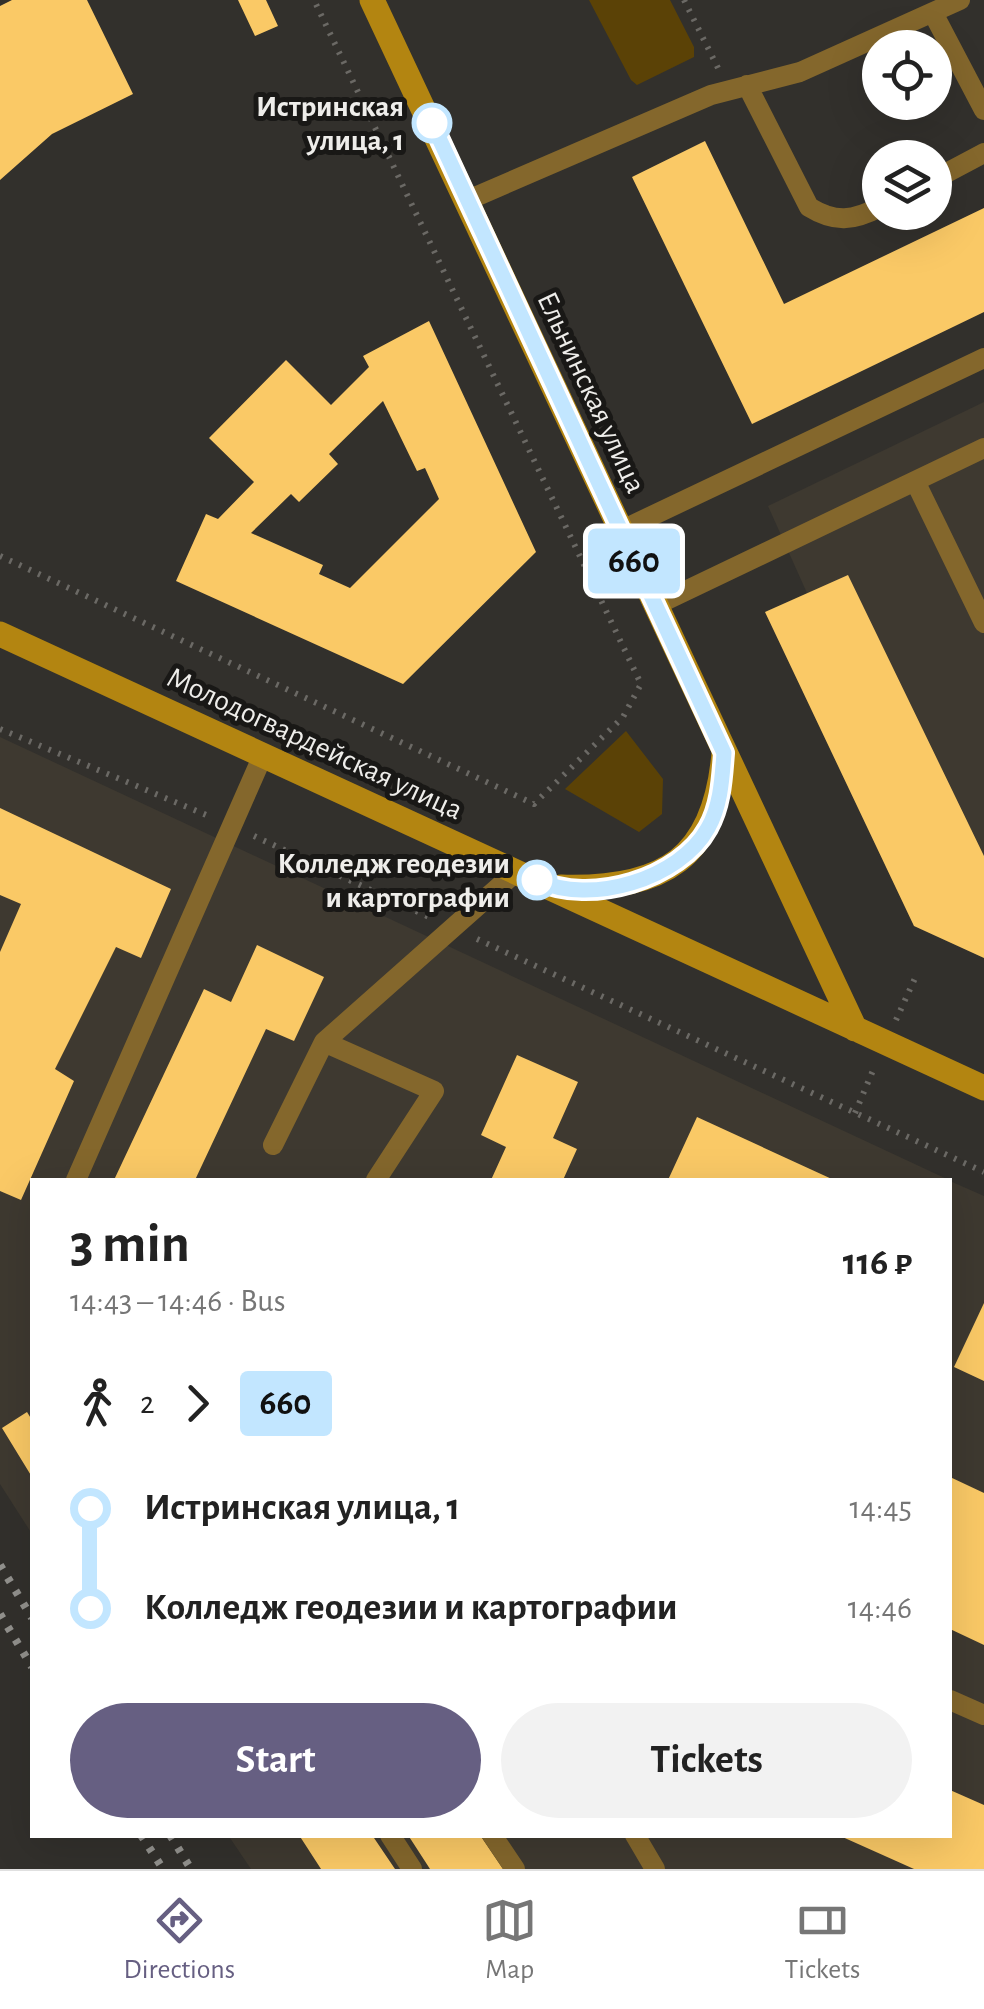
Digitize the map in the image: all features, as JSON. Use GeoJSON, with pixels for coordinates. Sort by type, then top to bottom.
{"type":"FeatureCollection","features":[{"type":"Feature","properties":{"kind":"street","name":"Ельнинская улица"},"geometry":{"type":"LineString","coordinates":[[372,0],[855,1030]]}},
{"type":"Feature","properties":{"kind":"street","name":"Молодогвардейская улица"},"geometry":{"type":"LineString","coordinates":[[0,634],[984,1088]]}},
{"type":"Feature","properties":{"kind":"street"},"geometry":{"type":"LineString","coordinates":[[552,887],[598,888],[670,867],[692,850],[709,827],[720,795],[724,753]]}},
{"type":"Feature","properties":{"kind":"lane"},"geometry":{"type":"LineString","coordinates":[[468,200],[737,87],[800,72],[960,0]]}},
{"type":"Feature","properties":{"kind":"lane"},"geometry":{"type":"LineString","coordinates":[[932,13],[984,110]]}},
{"type":"Feature","properties":{"kind":"lane"},"geometry":{"type":"LineString","coordinates":[[737,87],[809,208],[826,218],[846,220],[862,214]]}},
{"type":"Feature","properties":{"kind":"lane"},"geometry":{"type":"LineString","coordinates":[[952,169],[984,153]]}},
{"type":"Feature","properties":{"kind":"lane"},"geometry":{"type":"LineString","coordinates":[[620,530],[984,358]]}},
{"type":"Feature","properties":{"kind":"lane"},"geometry":{"type":"LineString","coordinates":[[654,606],[984,448]]}},
{"type":"Feature","properties":{"kind":"lane"},"geometry":{"type":"LineString","coordinates":[[915,481],[984,624]]}},
{"type":"Feature","properties":{"kind":"lane"},"geometry":{"type":"LineString","coordinates":[[77,1178],[263,755]]}},
{"type":"Feature","properties":{"kind":"lane"},"geometry":{"type":"LineString","coordinates":[[273,1145],[324,1042],[517,871]]}},
{"type":"Feature","properties":{"kind":"lane"},"geometry":{"type":"LineString","coordinates":[[324,1042],[434,1091],[377,1178]]}},
{"type":"Feature","properties":{"kind":"lane"},"geometry":{"type":"LineString","coordinates":[[952,1701],[984,1715]]}},
{"type":"Feature","properties":{"kind":"lane"},"geometry":{"type":"LineString","coordinates":[[392,1838],[412,1869]]}},
{"type":"Feature","properties":{"kind":"lane"},"geometry":{"type":"LineString","coordinates":[[494,1838],[515,1869]]}},
{"type":"Feature","properties":{"kind":"lane"},"geometry":{"type":"LineString","coordinates":[[637,1838],[655,1869]]}},
{"type":"Feature","properties":{"kind":"path"},"geometry":{"type":"LineString","coordinates":[[0,556],[534,804],[623,718],[641,684],[314,0]]}},
{"type":"Feature","properties":{"kind":"path"},"geometry":{"type":"LineString","coordinates":[[684,0],[737,87]]}},
{"type":"Feature","properties":{"kind":"path"},"geometry":{"type":"LineString","coordinates":[[0,729],[232,826],[984,1172]]}},
{"type":"Feature","properties":{"kind":"shaded area"},"geometry":{"type":"Polygon","coordinates":[[[589,0],[670,0],[694,47],[694,57],[637,85],[589,0]]]}},
{"type":"Feature","properties":{"kind":"shaded area"},"geometry":{"type":"Polygon","coordinates":[[[984,402],[984,958],[914,926],[765,612],[807,593],[768,506],[984,402]]]}},
{"type":"Feature","properties":{"kind":"shaded area"},"geometry":{"type":"Polygon","coordinates":[[[626,731],[663,779],[662,814],[639,832],[565,789],[626,731]]]}},
{"type":"Feature","properties":{"kind":"shaded area"},"geometry":{"type":"Polygon","coordinates":[[[0,737],[945,1178],[30,1178],[30,1531],[0,1484],[0,737]]]}},
{"type":"Feature","properties":{"kind":"shaded area"},"geometry":{"type":"Polygon","coordinates":[[[952,1182],[984,1196],[984,1869],[251,1869],[230,1838],[952,1838],[952,1182]]]}},
{"type":"Feature","properties":{"kind":"building"},"geometry":{"type":"Polygon","coordinates":[[[12,0],[87,0],[133,94],[52,134],[0,180],[0,6],[12,0]]]}},
{"type":"Feature","properties":{"kind":"building"},"geometry":{"type":"Polygon","coordinates":[[[238,0],[266,0],[278,26],[255,36],[238,0]]]}},
{"type":"Feature","properties":{"kind":"building"},"geometry":{"type":"Polygon","coordinates":[[[705,141],[784,304],[938,230],[952,230],[952,223],[984,208],[984,312],[752,424],[632,177],[705,141]]]}},
{"type":"Feature","properties":{"kind":"building"},"geometry":{"type":"Polygon","coordinates":[[[429,321],[536,552],[403,684],[176,581],[206,514],[218,519],[254,482],[209,438],[286,360],[331,405],[369,367],[363,356],[429,321]],[[383,401],[329,454],[338,464],[299,502],[291,494],[251,533],[323,565],[319,574],[350,588],[439,499],[425,468],[417,471],[383,401]]]}},
{"type":"Feature","properties":{"kind":"building"},"geometry":{"type":"Polygon","coordinates":[[[848,575],[984,856],[984,958],[914,926],[765,612],[848,575]]]}},
{"type":"Feature","properties":{"kind":"building"},"geometry":{"type":"Polygon","coordinates":[[[0,808],[171,889],[141,958],[116,947],[55,1069],[74,1081],[21,1200],[0,1191],[0,952],[21,904],[0,895],[0,808]]]}},
{"type":"Feature","properties":{"kind":"building"},"geometry":{"type":"Polygon","coordinates":[[[257,945],[324,977],[294,1041],[266,1029],[196,1178],[115,1178],[204,989],[231,1002],[257,945]]]}},
{"type":"Feature","properties":{"kind":"building"},"geometry":{"type":"Polygon","coordinates":[[[517,1055],[578,1082],[553,1138],[577,1149],[564,1178],[492,1178],[506,1147],[481,1135],[517,1055]]]}},
{"type":"Feature","properties":{"kind":"building"},"geometry":{"type":"Polygon","coordinates":[[[697,1117],[830,1178],[669,1178],[697,1117]]]}},
{"type":"Feature","properties":{"kind":"building"},"geometry":{"type":"Polygon","coordinates":[[[984,1303],[984,1381],[954,1367],[984,1303]]]}},
{"type":"Feature","properties":{"kind":"building"},"geometry":{"type":"Polygon","coordinates":[[[27,1412],[30,1417],[30,1474],[2,1428],[27,1412]]]}},
{"type":"Feature","properties":{"kind":"building"},"geometry":{"type":"Polygon","coordinates":[[[952,1478],[984,1493],[984,1645],[952,1630],[952,1478]]]}},
{"type":"Feature","properties":{"kind":"building"},"geometry":{"type":"Polygon","coordinates":[[[952,1791],[984,1805],[984,1869],[914,1869],[845,1838],[952,1838],[952,1791]]]}},
{"type":"Feature","properties":{"kind":"building"},"geometry":{"type":"Polygon","coordinates":[[[301,1838],[374,1838],[395,1869],[321,1869],[301,1838]]]}},
{"type":"Feature","properties":{"kind":"building"},"geometry":{"type":"Polygon","coordinates":[[[410,1838],[482,1838],[503,1869],[430,1869],[410,1838]]]}},
{"type":"Feature","properties":{"kind":"railway"},"geometry":{"type":"LineString","coordinates":[[0,1565],[30,1615]]}},
{"type":"Feature","properties":{"kind":"railway"},"geometry":{"type":"LineString","coordinates":[[0,1614],[30,1664]]}},
{"type":"Feature","properties":{"kind":"railway"},"geometry":{"type":"LineString","coordinates":[[143,1838],[163,1869]]}},
{"type":"Feature","properties":{"kind":"railway"},"geometry":{"type":"LineString","coordinates":[[172,1838],[191,1869]]}},
{"type":"Feature","properties":{"kind":"bus line","name":"660"},"geometry":{"type":"LineString","coordinates":[[432,123],[724,753],[720,795],[709,827],[692,850],[670,867],[598,888],[552,887],[537,880]]}},
{"type":"Feature","properties":{"kind":"place","name":"Истринская улица, 1"},"geometry":{"type":"Point","coordinates":[432,123]}},
{"type":"Feature","properties":{"kind":"place","name":"Колледж геодезии и картографии"},"geometry":{"type":"Point","coordinates":[537,880]}}]}
